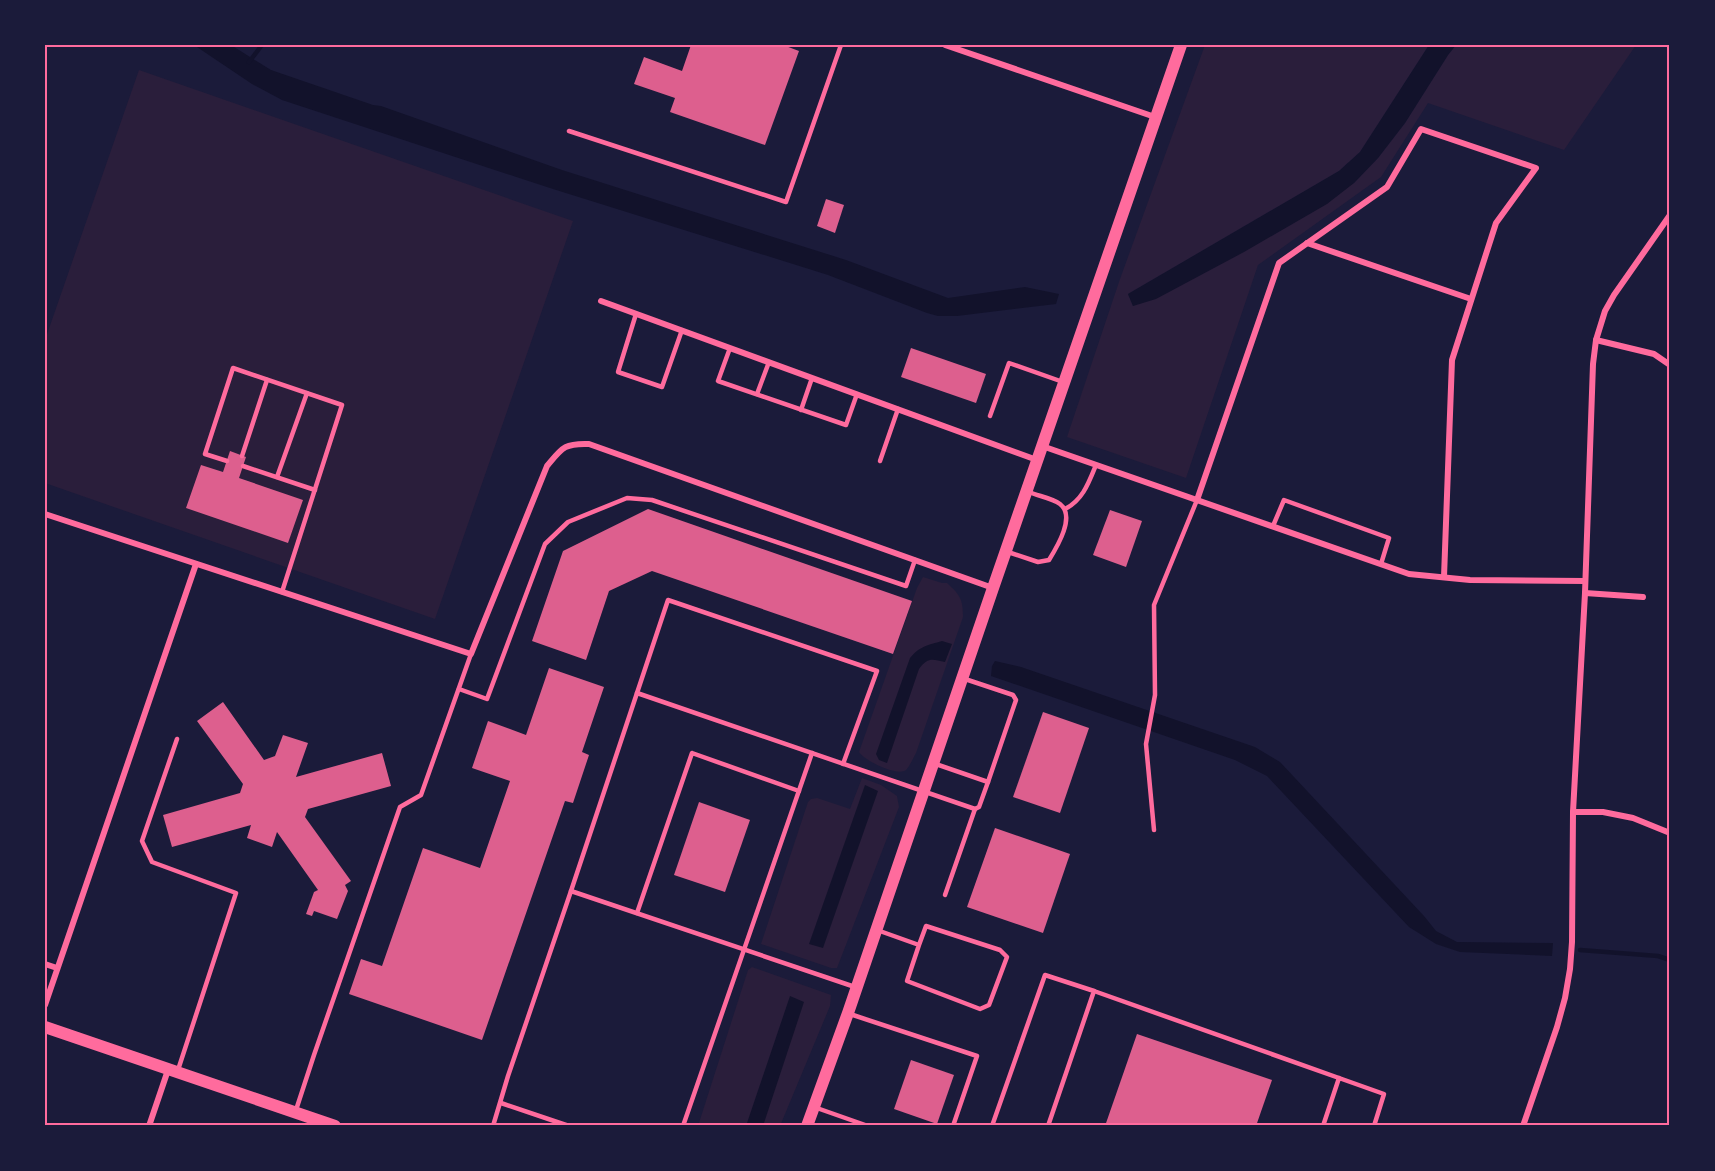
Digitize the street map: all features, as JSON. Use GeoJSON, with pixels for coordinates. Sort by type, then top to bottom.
{"type":"FeatureCollection","features":[{"type":"Feature","properties":{"kind":"main road"},"geometry":{"type":"LineString","coordinates":[[807,1126],[857,988],[1041,446],[1181,45]]}},
{"type":"Feature","properties":{"kind":"main road"},"geometry":{"type":"LineString","coordinates":[[45,1027],[335,1126]]}},
{"type":"Feature","properties":{"kind":"street"},"geometry":{"type":"LineString","coordinates":[[945,45],[1155,117]]}},
{"type":"Feature","properties":{"kind":"street"},"geometry":{"type":"LineString","coordinates":[[1197,500],[1279,263],[1387,187],[1421,129],[1536,168],[1496,223],[1452,360],[1444,577]]}},
{"type":"Feature","properties":{"kind":"street"},"geometry":{"type":"LineString","coordinates":[[1523,1126],[1557,1028],[1570,969],[1573,812],[1593,364],[1596,340],[1605,311],[1614,295],[1670,215]]}},
{"type":"Feature","properties":{"kind":"street"},"geometry":{"type":"LineString","coordinates":[[1307,243],[1471,299]]}},
{"type":"Feature","properties":{"kind":"street"},"geometry":{"type":"LineString","coordinates":[[601,301],[1037,460]]}},
{"type":"Feature","properties":{"kind":"street"},"geometry":{"type":"LineString","coordinates":[[1596,340],[1654,354],[1670,365]]}},
{"type":"Feature","properties":{"kind":"street"},"geometry":{"type":"LineString","coordinates":[[45,514],[471,654],[547,466],[561,449],[573,444],[589,444],[993,588]]}},
{"type":"Feature","properties":{"kind":"street"},"geometry":{"type":"LineString","coordinates":[[1041,446],[1409,573],[1470,580],[1585,581]]}},
{"type":"Feature","properties":{"kind":"street"},"geometry":{"type":"LineString","coordinates":[[45,1005],[196,564]]}},
{"type":"Feature","properties":{"kind":"street"},"geometry":{"type":"LineString","coordinates":[[1584,593],[1643,597]]}},
{"type":"Feature","properties":{"kind":"street"},"geometry":{"type":"LineString","coordinates":[[1573,812],[1603,812],[1633,818],[1670,832]]}},
{"type":"Feature","properties":{"kind":"street"},"geometry":{"type":"LineString","coordinates":[[45,964],[57,968]]}},
{"type":"Feature","properties":{"kind":"street"},"geometry":{"type":"LineString","coordinates":[[149,1126],[172,1071]]}},
{"type":"Feature","properties":{"kind":"lane"},"geometry":{"type":"LineString","coordinates":[[569,131],[786,202],[841,45]]}},
{"type":"Feature","properties":{"kind":"lane"},"geometry":{"type":"LineString","coordinates":[[636,314],[618,372],[629,376],[662,387],[682,330]]}},
{"type":"Feature","properties":{"kind":"lane"},"geometry":{"type":"LineString","coordinates":[[730,348],[718,381],[846,425],[857,394]]}},
{"type":"Feature","properties":{"kind":"lane"},"geometry":{"type":"LineString","coordinates":[[757,394],[769,362]]}},
{"type":"Feature","properties":{"kind":"lane"},"geometry":{"type":"LineString","coordinates":[[990,416],[1009,363],[1063,382]]}},
{"type":"Feature","properties":{"kind":"lane"},"geometry":{"type":"LineString","coordinates":[[227,461],[205,454],[233,368],[342,405],[282,592]]}},
{"type":"Feature","properties":{"kind":"lane"},"geometry":{"type":"LineString","coordinates":[[801,410],[812,378]]}},
{"type":"Feature","properties":{"kind":"lane"},"geometry":{"type":"LineString","coordinates":[[242,456],[267,380]]}},
{"type":"Feature","properties":{"kind":"lane"},"geometry":{"type":"LineString","coordinates":[[277,477],[307,393]]}},
{"type":"Feature","properties":{"kind":"lane"},"geometry":{"type":"LineString","coordinates":[[880,461],[898,409]]}},
{"type":"Feature","properties":{"kind":"lane"},"geometry":{"type":"LineString","coordinates":[[1065,509],[1070,507],[1086,490],[1096,465]]}},
{"type":"Feature","properties":{"kind":"lane"},"geometry":{"type":"LineString","coordinates":[[243,466],[315,490]]}},
{"type":"Feature","properties":{"kind":"lane"},"geometry":{"type":"LineString","coordinates":[[1005,551],[1038,562],[1050,560],[1062,538],[1066,522],[1065,509],[1059,503],[1026,491]]}},
{"type":"Feature","properties":{"kind":"lane"},"geometry":{"type":"LineString","coordinates":[[459,689],[488,699],[545,544],[568,522],[627,498],[652,500],[906,586],[915,560]]}},
{"type":"Feature","properties":{"kind":"lane"},"geometry":{"type":"LineString","coordinates":[[1154,830],[1146,744],[1155,695],[1154,605],[1197,500]]}},
{"type":"Feature","properties":{"kind":"lane"},"geometry":{"type":"LineString","coordinates":[[1273,526],[1284,500],[1389,538],[1381,564]]}},
{"type":"Feature","properties":{"kind":"lane"},"geometry":{"type":"LineString","coordinates":[[493,1126],[668,600],[877,671],[843,764]]}},
{"type":"Feature","properties":{"kind":"lane"},"geometry":{"type":"LineString","coordinates":[[296,1113],[400,807],[421,795],[471,654]]}},
{"type":"Feature","properties":{"kind":"lane"},"geometry":{"type":"LineString","coordinates":[[945,895],[1017,700],[1013,695],[962,678]]}},
{"type":"Feature","properties":{"kind":"lane"},"geometry":{"type":"LineString","coordinates":[[637,693],[975,809]]}},
{"type":"Feature","properties":{"kind":"lane"},"geometry":{"type":"LineString","coordinates":[[172,1071],[236,893],[152,862],[142,840],[177,739]]}},
{"type":"Feature","properties":{"kind":"lane"},"geometry":{"type":"LineString","coordinates":[[637,913],[692,753],[799,791]]}},
{"type":"Feature","properties":{"kind":"lane"},"geometry":{"type":"LineString","coordinates":[[683,1126],[812,753]]}},
{"type":"Feature","properties":{"kind":"lane"},"geometry":{"type":"LineString","coordinates":[[933,763],[988,782]]}},
{"type":"Feature","properties":{"kind":"lane"},"geometry":{"type":"LineString","coordinates":[[571,891],[857,988]]}},
{"type":"Feature","properties":{"kind":"lane"},"geometry":{"type":"LineString","coordinates":[[926,926],[1000,950],[1007,957],[989,1005],[981,1009],[907,981],[919,945],[926,926]]}},
{"type":"Feature","properties":{"kind":"lane"},"geometry":{"type":"LineString","coordinates":[[877,930],[919,945]]}},
{"type":"Feature","properties":{"kind":"lane"},"geometry":{"type":"LineString","coordinates":[[992,1126],[1045,975],[1384,1094],[1374,1126]]}},
{"type":"Feature","properties":{"kind":"lane"},"geometry":{"type":"LineString","coordinates":[[1048,1126],[1094,991]]}},
{"type":"Feature","properties":{"kind":"lane"},"geometry":{"type":"LineString","coordinates":[[848,1013],[977,1056],[953,1126]]}},
{"type":"Feature","properties":{"kind":"lane"},"geometry":{"type":"LineString","coordinates":[[1323,1126],[1339,1078]]}},
{"type":"Feature","properties":{"kind":"lane"},"geometry":{"type":"LineString","coordinates":[[501,1102],[569,1126]]}},
{"type":"Feature","properties":{"kind":"lane"},"geometry":{"type":"LineString","coordinates":[[814,1107],[868,1126]]}},
{"type":"Feature","properties":{"kind":"shaded area"},"geometry":{"type":"Polygon","coordinates":[[[194,45],[231,45],[271,70],[562,170],[846,260],[948,298],[1025,287],[1059,294],[1056,304],[957,316],[938,316],[927,313],[828,275],[553,189],[282,100],[252,84],[194,45]]]}},
{"type":"Feature","properties":{"kind":"shaded area"},"geometry":{"type":"Polygon","coordinates":[[[1205,45],[1429,45],[1360,152],[1339,171],[1128,294],[1133,306],[1354,183],[1378,158],[1405,123],[1456,45],[1636,45],[1564,150],[1428,103],[1381,177],[1258,265],[1186,478],[1067,437],[1120,279],[1205,45]]]}},
{"type":"Feature","properties":{"kind":"shaded area"},"geometry":{"type":"Polygon","coordinates":[[[1429,45],[1456,45],[1405,123],[1378,158],[1354,183],[1327,204],[1244,252],[1156,299],[1133,306],[1128,294],[1339,171],[1360,152],[1429,45]]]}},
{"type":"Feature","properties":{"kind":"shaded area"},"geometry":{"type":"Polygon","coordinates":[[[139,70],[573,221],[435,619],[45,483],[45,340],[139,70]]]}},
{"type":"Feature","properties":{"kind":"shaded area"},"geometry":{"type":"Polygon","coordinates":[[[923,577],[947,583],[958,594],[963,617],[916,753],[906,770],[902,772],[874,763],[859,752],[917,588],[923,577]]]}},
{"type":"Feature","properties":{"kind":"shaded area"},"geometry":{"type":"Polygon","coordinates":[[[942,641],[952,644],[945,662],[930,660],[919,669],[887,763],[879,760],[876,754],[910,658],[921,648],[942,641]]]}},
{"type":"Feature","properties":{"kind":"shaded area"},"geometry":{"type":"Polygon","coordinates":[[[995,661],[1021,667],[1255,747],[1280,762],[1436,931],[1457,942],[1553,943],[1552,956],[1460,952],[1436,944],[1409,927],[1267,776],[1235,760],[991,676],[995,661]]]}},
{"type":"Feature","properties":{"kind":"shaded area"},"geometry":{"type":"Polygon","coordinates":[[[862,778],[881,785],[897,796],[899,807],[837,968],[831,968],[761,944],[808,802],[817,798],[850,809],[862,778]]]}},
{"type":"Feature","properties":{"kind":"shaded area"},"geometry":{"type":"Polygon","coordinates":[[[865,785],[878,791],[823,948],[809,944],[865,785]]]}},
{"type":"Feature","properties":{"kind":"shaded area"},"geometry":{"type":"Polygon","coordinates":[[[752,967],[831,995],[830,1006],[780,1126],[698,1126],[748,970],[752,967]]]}},
{"type":"Feature","properties":{"kind":"shaded area"},"geometry":{"type":"Polygon","coordinates":[[[790,996],[804,1002],[763,1126],[746,1126],[790,996]]]}},
{"type":"Feature","properties":{"kind":"building"},"geometry":{"type":"Polygon","coordinates":[[[691,45],[783,45],[799,51],[765,145],[670,112],[675,98],[634,84],[644,57],[682,71],[691,45]]]}},
{"type":"Feature","properties":{"kind":"building"},"geometry":{"type":"Polygon","coordinates":[[[826,199],[844,205],[835,233],[817,226],[826,199]]]}},
{"type":"Feature","properties":{"kind":"building"},"geometry":{"type":"Polygon","coordinates":[[[911,348],[986,374],[976,403],[901,377],[911,348]]]}},
{"type":"Feature","properties":{"kind":"building"},"geometry":{"type":"Polygon","coordinates":[[[230,451],[246,457],[239,478],[303,500],[288,543],[186,508],[201,465],[223,472],[230,451]]]}},
{"type":"Feature","properties":{"kind":"building"},"geometry":{"type":"Polygon","coordinates":[[[648,509],[912,601],[893,654],[652,571],[609,591],[586,660],[532,641],[563,551],[648,509]]]}},
{"type":"Feature","properties":{"kind":"building"},"geometry":{"type":"Polygon","coordinates":[[[1110,510],[1142,521],[1126,567],[1093,555],[1110,510]]]}},
{"type":"Feature","properties":{"kind":"building"},"geometry":{"type":"Polygon","coordinates":[[[549,668],[604,687],[582,752],[589,755],[573,803],[565,801],[482,1040],[349,994],[361,959],[382,966],[423,848],[480,868],[510,781],[472,768],[488,721],[526,735],[549,668]]]}},
{"type":"Feature","properties":{"kind":"building"},"geometry":{"type":"Polygon","coordinates":[[[223,702],[264,760],[275,756],[283,735],[308,743],[296,777],[382,753],[391,786],[308,809],[305,817],[351,881],[345,885],[348,891],[337,919],[314,911],[312,916],[306,914],[314,892],[318,890],[277,832],[272,847],[247,838],[251,825],[172,847],[163,815],[240,793],[243,784],[197,721],[223,702]]]}},
{"type":"Feature","properties":{"kind":"building"},"geometry":{"type":"Polygon","coordinates":[[[1043,712],[1089,728],[1060,813],[1013,797],[1043,712]]]}},
{"type":"Feature","properties":{"kind":"building"},"geometry":{"type":"Polygon","coordinates":[[[699,802],[750,820],[725,892],[674,875],[699,802]]]}},
{"type":"Feature","properties":{"kind":"building"},"geometry":{"type":"Polygon","coordinates":[[[995,828],[1070,854],[1043,933],[967,907],[995,828]]]}},
{"type":"Feature","properties":{"kind":"building"},"geometry":{"type":"Polygon","coordinates":[[[1137,1034],[1272,1080],[1256,1126],[1105,1126],[1137,1034]]]}},
{"type":"Feature","properties":{"kind":"building"},"geometry":{"type":"Polygon","coordinates":[[[911,1060],[954,1075],[937,1124],[894,1109],[911,1060]]]}},
{"type":"Feature","properties":{"kind":"waterway"},"geometry":{"type":"LineString","coordinates":[[249,62],[262,45]]}},
{"type":"Feature","properties":{"kind":"waterway"},"geometry":{"type":"LineString","coordinates":[[1580,950],[1658,956],[1670,960]]}}]}
